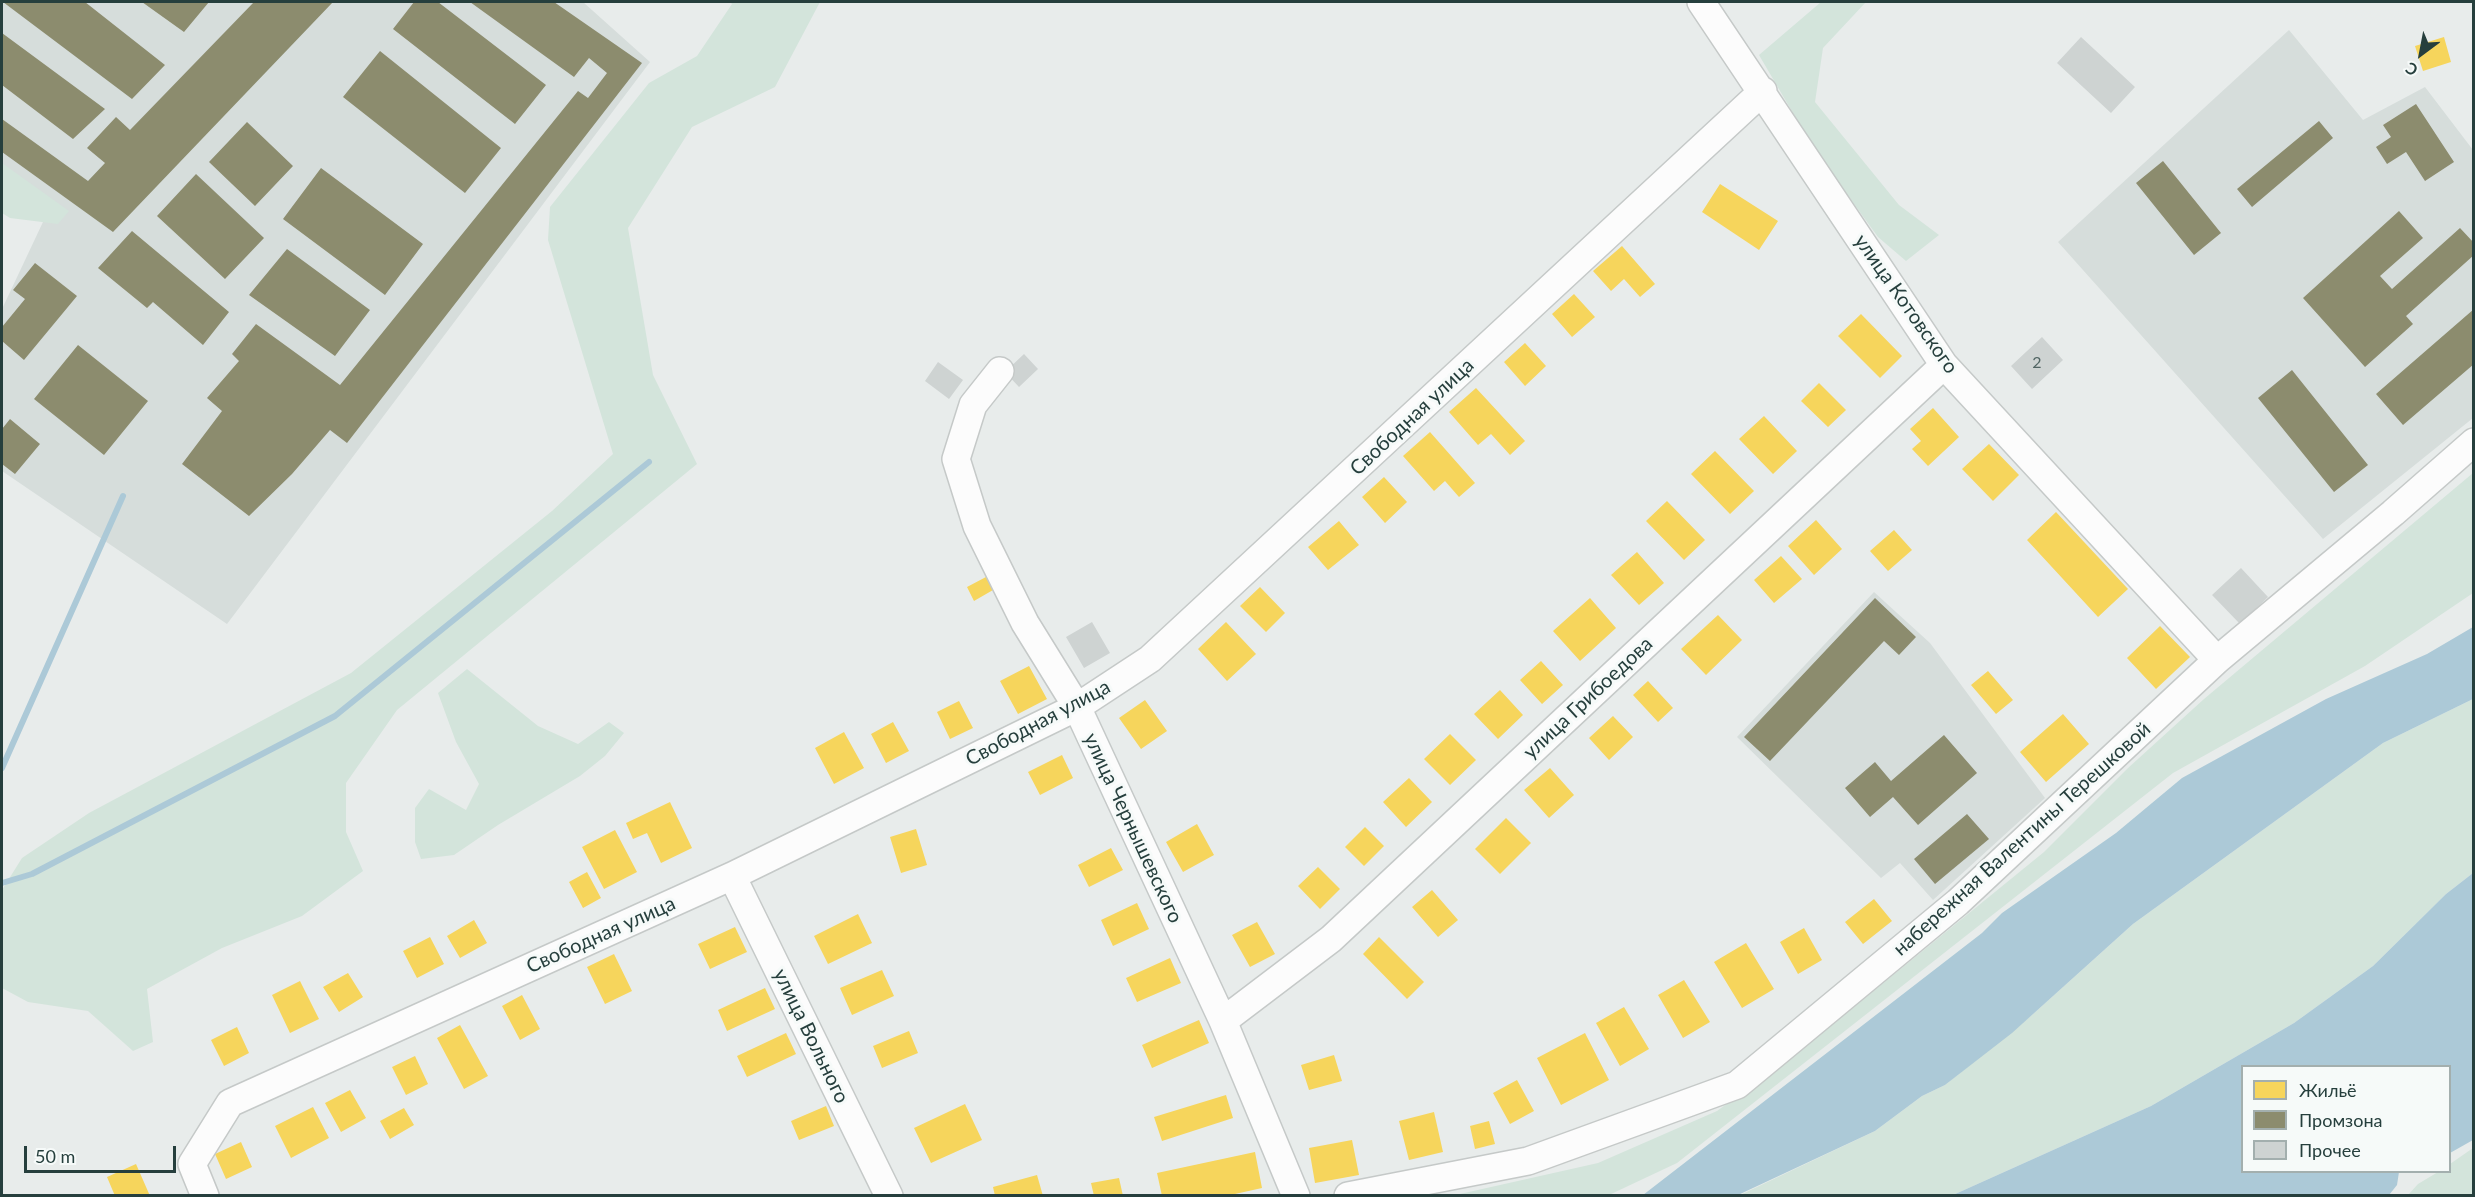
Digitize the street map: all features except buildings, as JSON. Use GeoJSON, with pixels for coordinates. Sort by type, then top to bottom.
{"type":"FeatureCollection","features":[{"type":"Feature","properties":{"kind":"street","name":"улица Котовского"},"geometry":{"type":"LineString","coordinates":[[1701,2],[1763,91],[1944,365],[2217,660]]}},
{"type":"Feature","properties":{"kind":"street","name":"Свободная улица"},"geometry":{"type":"LineString","coordinates":[[205,1196],[192,1164],[230,1103],[732,876],[1077,707],[1150,659],[1763,91]]}},
{"type":"Feature","properties":{"kind":"street","name":"улица Грибоедова"},"geometry":{"type":"LineString","coordinates":[[1223,1021],[1331,939],[1944,365]]}},
{"type":"Feature","properties":{"kind":"street","name":"улица Чернышевского"},"geometry":{"type":"LineString","coordinates":[[1000,371],[973,405],[956,459],[976,526],[1025,623],[1077,707],[1223,1021],[1296,1196]]}},
{"type":"Feature","properties":{"kind":"street","name":"набережная Валентины Терешковой"},"geometry":{"type":"LineString","coordinates":[[1348,1196],[1528,1161],[1737,1085],[1958,902],[2217,660],[2474,442]]}},
{"type":"Feature","properties":{"kind":"street","name":"улица Вольного"},"geometry":{"type":"LineString","coordinates":[[732,876],[889,1196]]}},
{"type":"Feature","properties":{"kind":"shaded area"},"geometry":{"type":"Polygon","coordinates":[[[2,2],[583,2],[650,62],[227,624],[2,471],[2,309],[51,205],[2,169],[2,2]]]}},
{"type":"Feature","properties":{"kind":"shaded area"},"geometry":{"type":"Polygon","coordinates":[[[730,2],[820,2],[775,87],[692,127],[628,228],[653,375],[697,464],[397,710],[346,783],[346,832],[363,871],[302,916],[222,948],[147,989],[153,1042],[133,1051],[88,1011],[28,1002],[2,988],[2,890],[22,858],[89,813],[351,673],[552,511],[613,454],[548,240],[550,207],[649,83],[697,56],[732,4],[730,2]]]}},
{"type":"Feature","properties":{"kind":"shaded area"},"geometry":{"type":"Polygon","coordinates":[[[1821,2],[1866,2],[1823,48],[1815,102],[1899,205],[1939,235],[1906,261],[1878,237],[1814,149],[1759,55],[1821,2]]]}},
{"type":"Feature","properties":{"kind":"shaded area"},"geometry":{"type":"Polygon","coordinates":[[[2289,30],[2363,120],[2425,87],[2473,150],[2473,418],[2323,539],[2058,242],[2289,30]]]}},
{"type":"Feature","properties":{"kind":"shaded area"},"geometry":{"type":"Polygon","coordinates":[[[2,163],[69,211],[58,224],[10,218],[2,213],[2,163]]]}},
{"type":"Feature","properties":{"kind":"shaded area"},"geometry":{"type":"Polygon","coordinates":[[[2473,473],[2473,593],[2365,666],[2173,773],[1677,1163],[1609,1195],[1451,1196],[1598,1163],[1717,1111],[1795,1055],[2044,852],[2128,768],[2204,699],[2473,473]]]}},
{"type":"Feature","properties":{"kind":"shaded area"},"geometry":{"type":"Polygon","coordinates":[[[1874,592],[1930,643],[2045,798],[1933,900],[1900,863],[1881,878],[1737,737],[1874,592]]]}},
{"type":"Feature","properties":{"kind":"shaded area"},"geometry":{"type":"Polygon","coordinates":[[[467,669],[538,726],[578,744],[609,722],[624,733],[605,756],[580,776],[498,825],[454,855],[421,859],[415,842],[415,808],[429,789],[466,810],[479,784],[456,742],[438,693],[467,669]]]}},
{"type":"Feature","properties":{"kind":"shaded area"},"geometry":{"type":"Polygon","coordinates":[[[2473,699],[2473,873],[2446,894],[2373,966],[2294,1023],[2151,1106],[1953,1195],[1738,1196],[1875,1131],[1922,1096],[1945,1085],[2033,1014],[2133,924],[2383,743],[2473,699]]]}},
{"type":"Feature","properties":{"kind":"shaded area"},"geometry":{"type":"Polygon","coordinates":[[[2473,1148],[2473,1195],[2408,1195],[2418,1184],[2436,1173],[2451,1173],[2451,1163],[2473,1148]]]}},
{"type":"Feature","properties":{"kind":"water"},"geometry":{"type":"Polygon","coordinates":[[[2473,627],[2473,699],[2383,743],[2133,924],[2012,1033],[1945,1085],[1922,1096],[1875,1131],[1738,1195],[1643,1195],[1982,933],[2002,913],[2116,833],[2182,778],[2326,699],[2427,654],[2473,627]]]}},
{"type":"Feature","properties":{"kind":"water"},"geometry":{"type":"Polygon","coordinates":[[[2473,873],[2473,1140],[2451,1152],[2451,1065],[2241,1065],[2241,1173],[2399,1173],[2397,1185],[2389,1195],[1953,1195],[2151,1106],[2294,1023],[2373,966],[2446,894],[2473,873]]]}},
{"type":"Feature","properties":{"kind":"waterway"},"geometry":{"type":"LineString","coordinates":[[2,883],[32,874],[335,716],[649,462]]}},
{"type":"Feature","properties":{"kind":"waterway"},"geometry":{"type":"LineString","coordinates":[[2,768],[123,496]]}}]}
